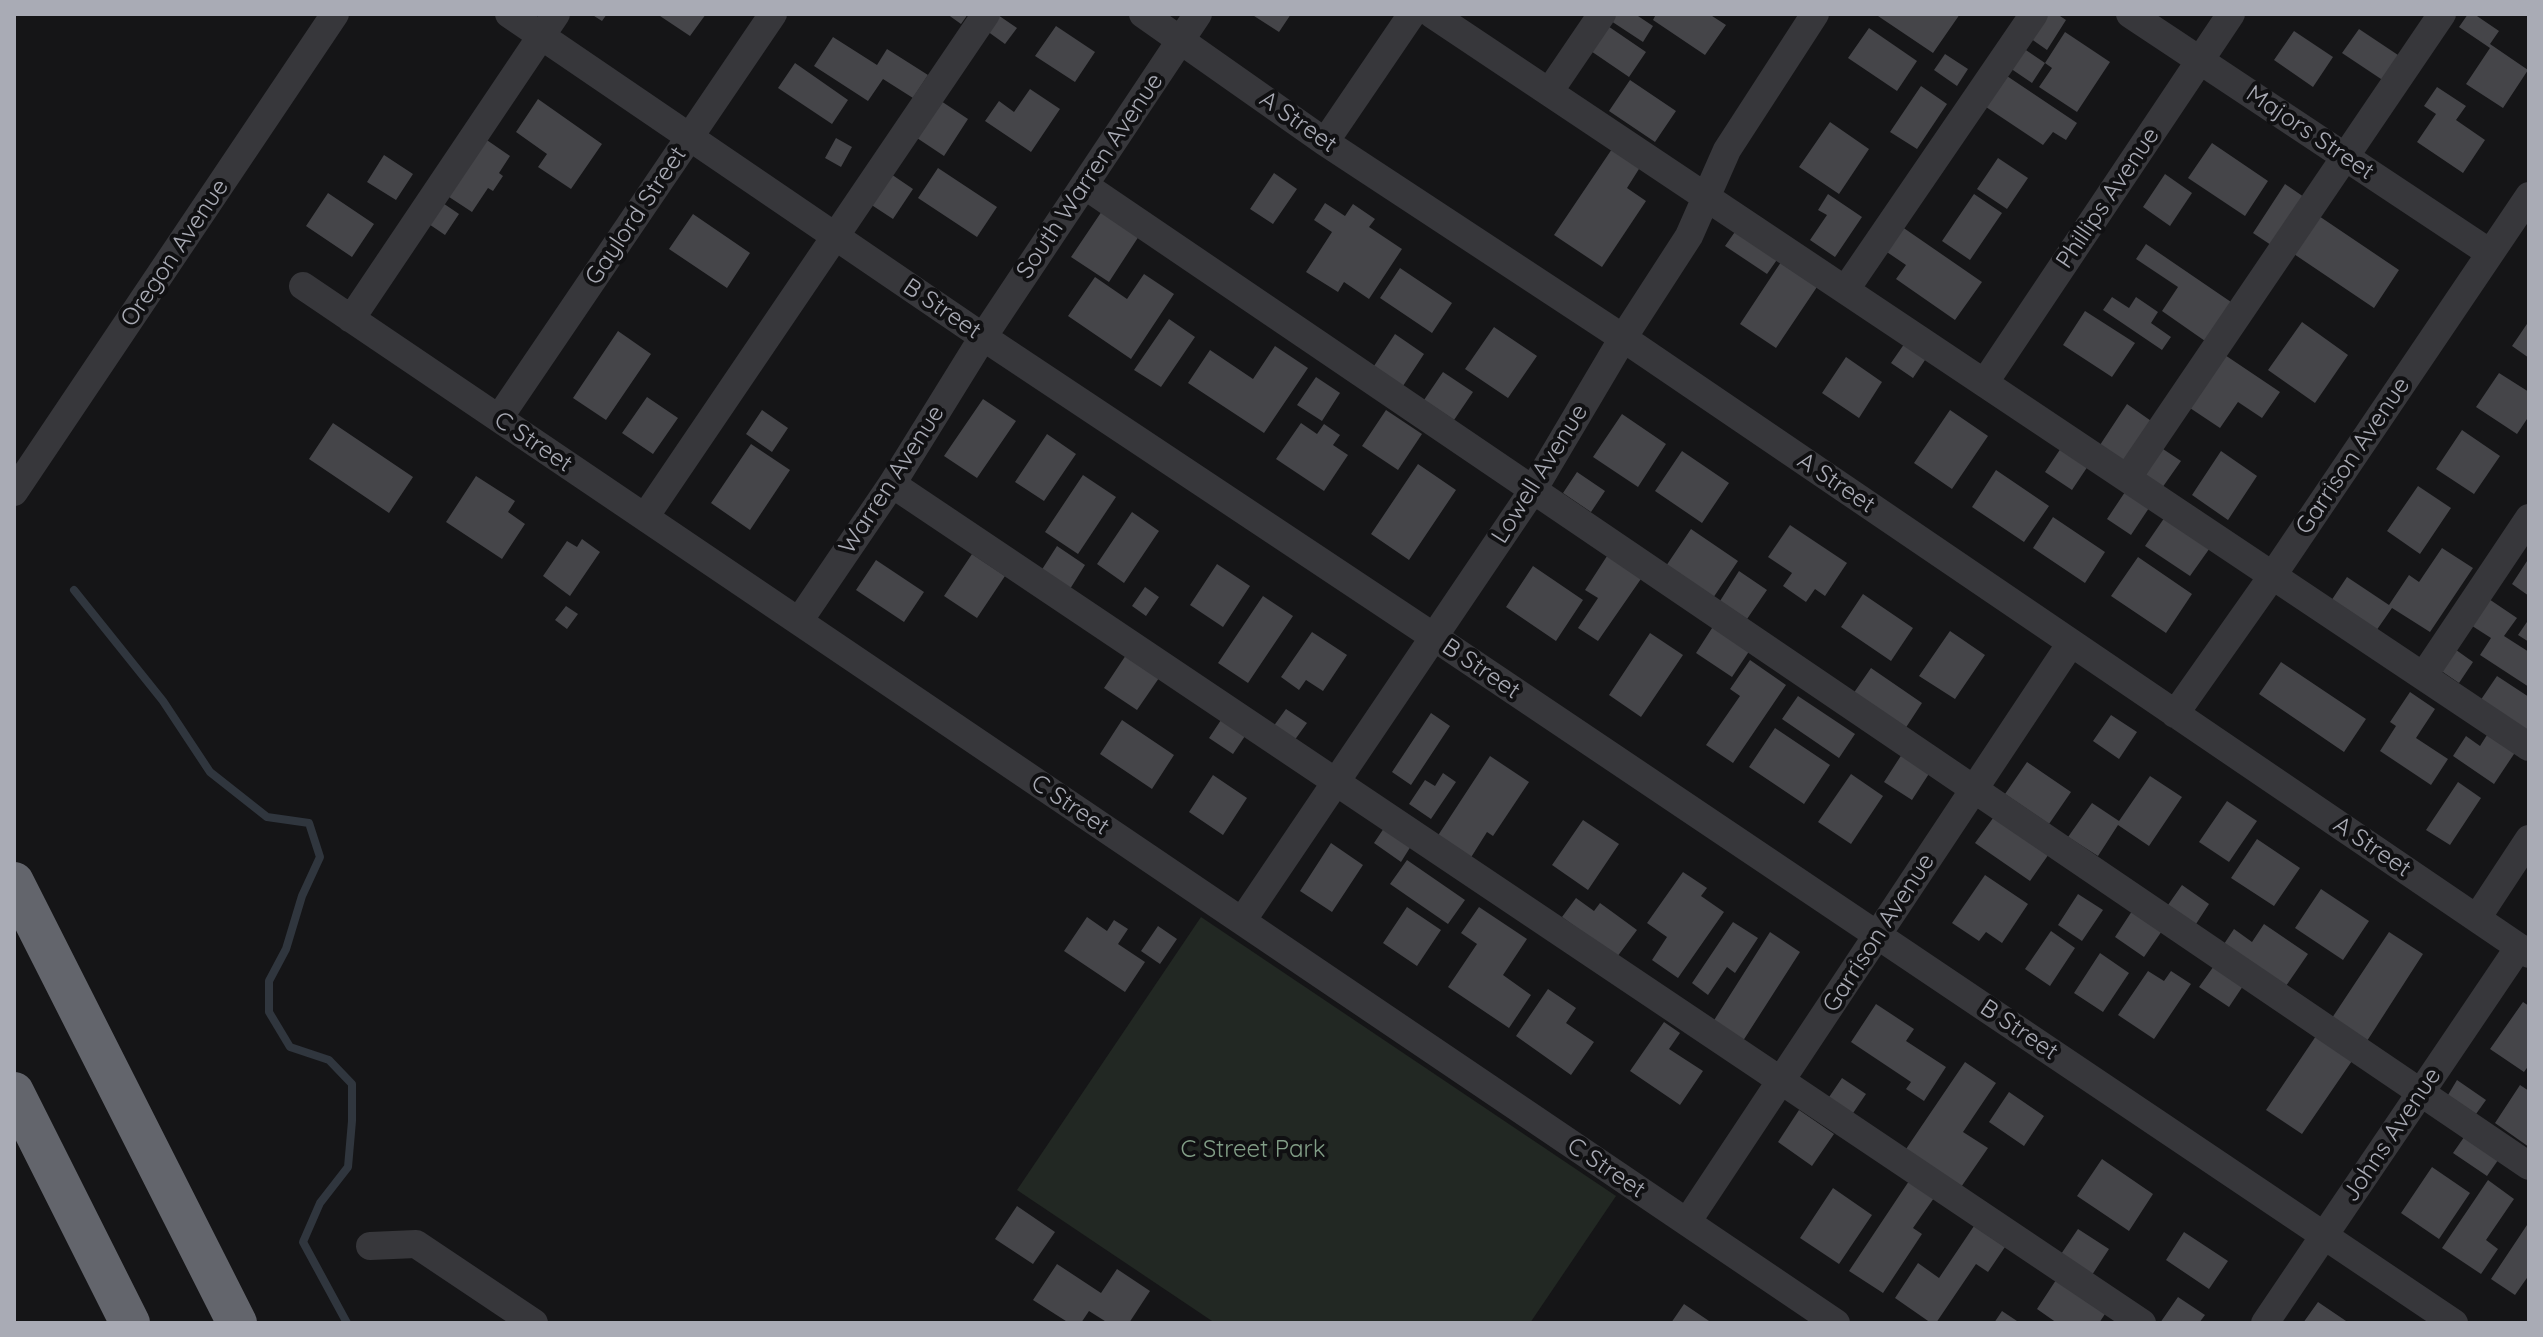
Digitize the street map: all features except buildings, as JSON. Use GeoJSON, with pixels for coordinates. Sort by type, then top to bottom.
{"type":"FeatureCollection","features":[{"type":"Feature","properties":{"kind":"highway"},"geometry":{"type":"LineString","coordinates":[[14,882],[237,1323]]}},
{"type":"Feature","properties":{"kind":"highway"},"geometry":{"type":"LineString","coordinates":[[14,1092],[130,1323]]}},
{"type":"Feature","properties":{"kind":"street","name":"Oregon Avenue"},"geometry":{"type":"LineString","coordinates":[[14,492],[335,14]]}},
{"type":"Feature","properties":{"kind":"street","name":"B Street"},"geometry":{"type":"LineString","coordinates":[[509,14],[549,25],[690,137],[836,237],[2454,1323]]}},
{"type":"Feature","properties":{"kind":"street","name":"Gaylord Street"},"geometry":{"type":"LineString","coordinates":[[499,418],[773,14]]}},
{"type":"Feature","properties":{"kind":"street"},"geometry":{"type":"LineString","coordinates":[[645,517],[986,14]]}},
{"type":"Feature","properties":{"kind":"street","name":"A Street"},"geometry":{"type":"LineString","coordinates":[[1143,14],[1325,142],[1623,338],[2524,950]]}},
{"type":"Feature","properties":{"kind":"street","name":"South Warren Avenue"},"geometry":{"type":"LineString","coordinates":[[983,337],[1198,14]]}},
{"type":"Feature","properties":{"kind":"street"},"geometry":{"type":"LineString","coordinates":[[1325,142],[1412,14]]}},
{"type":"Feature","properties":{"kind":"street"},"geometry":{"type":"LineString","coordinates":[[1432,14],[2529,747]]}},
{"type":"Feature","properties":{"kind":"street"},"geometry":{"type":"LineString","coordinates":[[1549,92],[1602,14]]}},
{"type":"Feature","properties":{"kind":"street","name":"Lowell Avenue"},"geometry":{"type":"LineString","coordinates":[[1242,921],[1533,490],[1623,338],[1689,236],[1727,150],[1815,14]]}},
{"type":"Feature","properties":{"kind":"street"},"geometry":{"type":"LineString","coordinates":[[1846,289],[2034,14]]}},
{"type":"Feature","properties":{"kind":"street","name":"Majors Street"},"geometry":{"type":"LineString","coordinates":[[2130,14],[2490,253]]}},
{"type":"Feature","properties":{"kind":"street","name":"Phillips Avenue"},"geometry":{"type":"LineString","coordinates":[[1985,382],[2231,14]]}},
{"type":"Feature","properties":{"kind":"street"},"geometry":{"type":"LineString","coordinates":[[2128,477],[2442,14]]}},
{"type":"Feature","properties":{"kind":"street"},"geometry":{"type":"LineString","coordinates":[[351,319],[549,25]]}},
{"type":"Feature","properties":{"kind":"street"},"geometry":{"type":"LineString","coordinates":[[1084,185],[2529,1166]]}},
{"type":"Feature","properties":{"kind":"street","name":"Garrison Avenue"},"geometry":{"type":"LineString","coordinates":[[2175,714],[2273,575],[2529,196]]}},
{"type":"Feature","properties":{"kind":"street","name":"C Street"},"geometry":{"type":"LineString","coordinates":[[303,286],[1836,1323]]}},
{"type":"Feature","properties":{"kind":"street","name":"Warren Avenue"},"geometry":{"type":"LineString","coordinates":[[799,621],[892,484],[983,337]]}},
{"type":"Feature","properties":{"kind":"street"},"geometry":{"type":"LineString","coordinates":[[892,484],[2142,1323]]}},
{"type":"Feature","properties":{"kind":"street"},"geometry":{"type":"LineString","coordinates":[[2424,675],[2529,518]]}},
{"type":"Feature","properties":{"kind":"street","name":"Garrison Avenue"},"geometry":{"type":"LineString","coordinates":[[1687,1222],[2071,643]]}},
{"type":"Feature","properties":{"kind":"street"},"geometry":{"type":"LineString","coordinates":[[2477,918],[2529,839]]}},
{"type":"Feature","properties":{"kind":"street","name":"Johns Avenue"},"geometry":{"type":"LineString","coordinates":[[2265,1323],[2421,1092],[2524,950]]}},
{"type":"Feature","properties":{"kind":"street"},"geometry":{"type":"LineString","coordinates":[[370,1246],[416,1244],[534,1323]]}},
{"type":"Feature","properties":{"kind":"green space","name":"C Street Park"},"geometry":{"type":"Polygon","coordinates":[[[1201,917],[1616,1196],[1530,1323],[1215,1323],[1017,1190],[1201,917]]]}},
{"type":"Feature","properties":{"kind":"waterway"},"geometry":{"type":"LineString","coordinates":[[74,590],[163,701],[210,772],[267,817],[309,823],[320,857],[302,896],[286,949],[269,981],[269,1012],[290,1047],[329,1060],[352,1084],[348,1167],[320,1203],[303,1242],[347,1323]]}}]}
